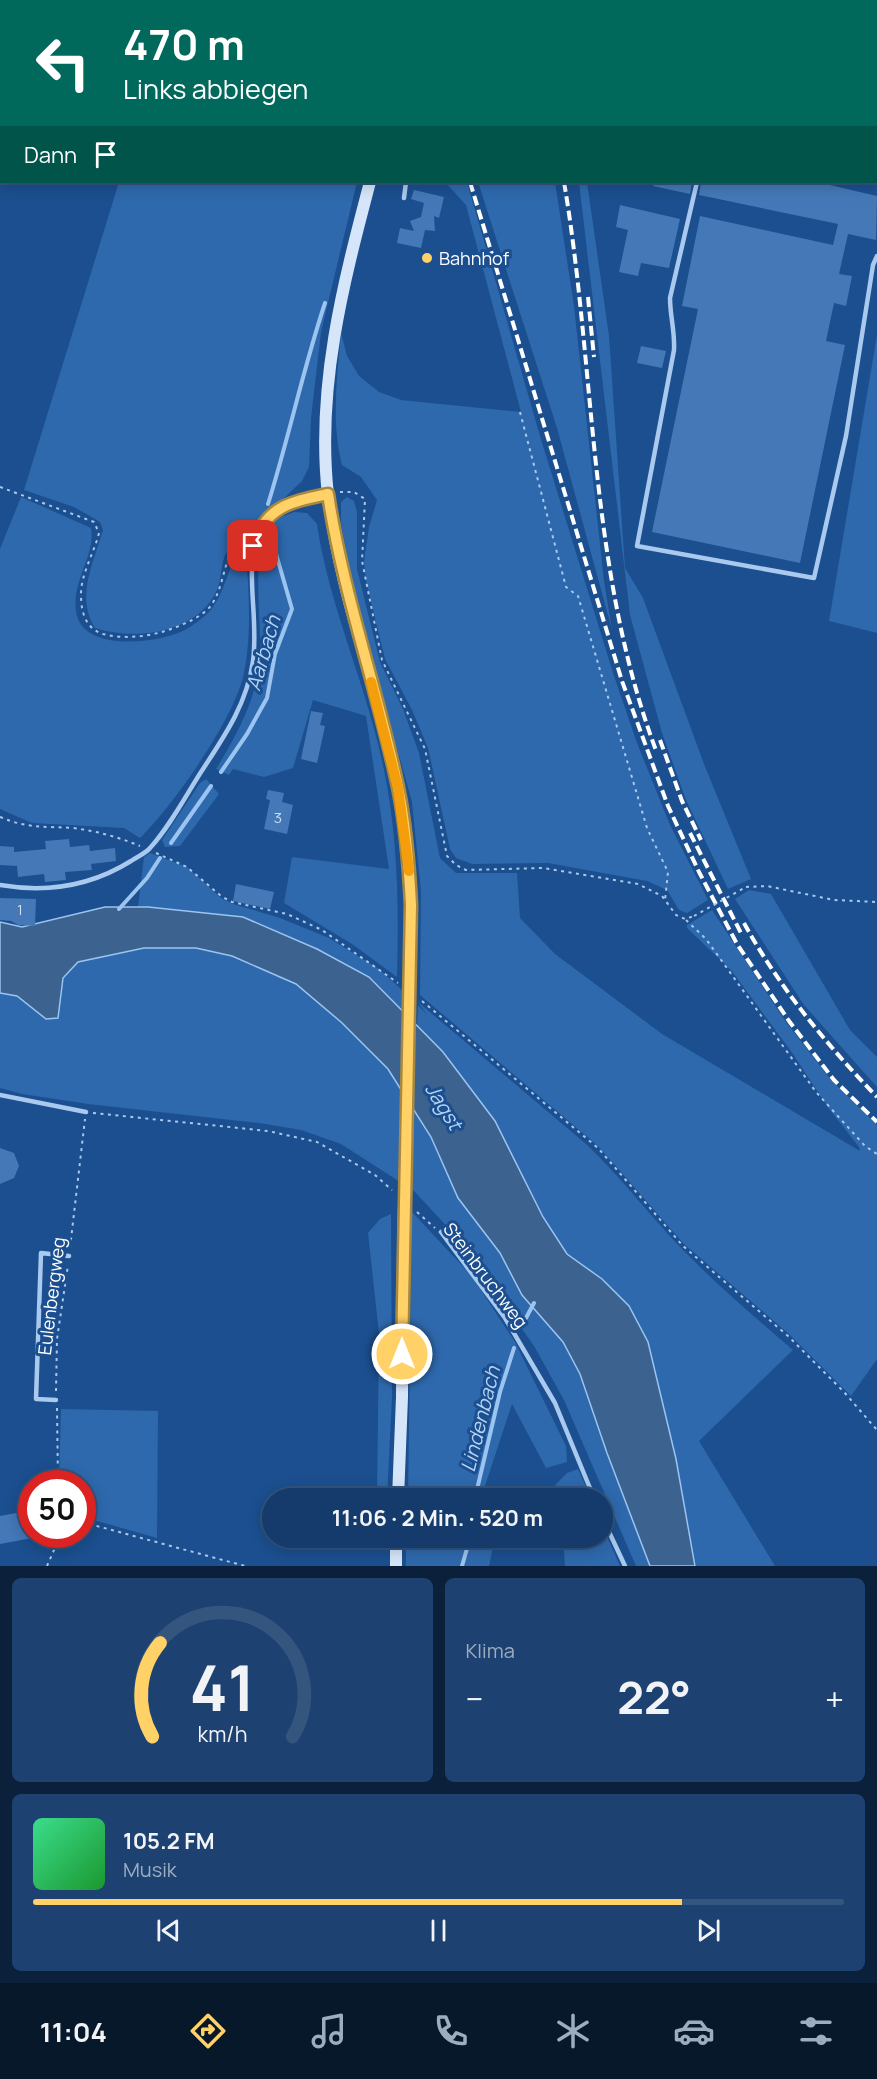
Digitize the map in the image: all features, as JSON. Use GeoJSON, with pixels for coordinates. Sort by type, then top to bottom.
{"type":"FeatureCollection","features":[{"type":"Feature","properties":{"kind":"main road"},"geometry":{"type":"LineString","coordinates":[[370,183],[340,296],[331,347],[325,424],[328,494],[343,574],[398,788],[408,850],[411,905],[398,1488]]}},
{"type":"Feature","properties":{"kind":"main road"},"geometry":{"type":"LineString","coordinates":[[396,1548],[396,1566]]}},
{"type":"Feature","properties":{"kind":"street"},"geometry":{"type":"LineString","coordinates":[[258,530],[273,513],[288,502],[328,494]]}},
{"type":"Feature","properties":{"kind":"lane"},"geometry":{"type":"LineString","coordinates":[[404,198],[406,183]]}},
{"type":"Feature","properties":{"kind":"lane"},"geometry":{"type":"LineString","coordinates":[[697,183],[670,298],[670,315],[675,330],[674,350],[637,546],[814,578],[846,436],[873,265],[877,256]]}},
{"type":"Feature","properties":{"kind":"lane"},"geometry":{"type":"LineString","coordinates":[[0,885],[41,889],[66,887],[112,873],[149,849],[232,725],[247,689],[253,662],[255,634],[252,566],[253,546],[258,530]]}},
{"type":"Feature","properties":{"kind":"lane"},"geometry":{"type":"LineString","coordinates":[[0,1095],[86,1112]]}},
{"type":"Feature","properties":{"kind":"lane","name":"Steinbruchweg"},"geometry":{"type":"LineString","coordinates":[[441,1232],[505,1318],[555,1403],[590,1488]]}},
{"type":"Feature","properties":{"kind":"lane"},"geometry":{"type":"LineString","coordinates":[[56,1400],[36,1399],[41,1253],[69,1256]]}},
{"type":"Feature","properties":{"kind":"lane"},"geometry":{"type":"LineString","coordinates":[[613,1539],[626,1566]]}},
{"type":"Feature","properties":{"kind":"path"},"geometry":{"type":"LineString","coordinates":[[520,412],[566,587],[578,596],[648,828],[668,872],[665,901]]}},
{"type":"Feature","properties":{"kind":"path"},"geometry":{"type":"LineString","coordinates":[[0,487],[94,522],[99,533],[81,592],[83,618],[94,631],[114,637],[150,635],[176,628],[208,609],[219,590],[232,545],[245,534],[258,530]]}},
{"type":"Feature","properties":{"kind":"path"},"geometry":{"type":"LineString","coordinates":[[328,494],[354,492],[365,500],[362,561],[382,660],[425,748],[447,856],[456,865],[466,870],[543,868],[638,884],[652,890],[676,915],[706,939],[816,1092],[865,1146],[877,1154]]}},
{"type":"Feature","properties":{"kind":"path"},"geometry":{"type":"LineString","coordinates":[[0,817],[24,826],[111,834],[149,849],[188,867],[221,896],[232,902],[287,914],[322,930],[398,983]]}},
{"type":"Feature","properties":{"kind":"path"},"geometry":{"type":"LineString","coordinates":[[685,920],[746,887],[767,886],[813,897],[877,902]]}},
{"type":"Feature","properties":{"kind":"path"},"geometry":{"type":"LineString","coordinates":[[417,998],[464,1034],[598,1148],[683,1246],[788,1336],[844,1392],[877,1430]]}},
{"type":"Feature","properties":{"kind":"path"},"geometry":{"type":"LineString","coordinates":[[86,1112],[267,1131],[317,1142],[375,1175],[400,1197]]}},
{"type":"Feature","properties":{"kind":"path","name":"Eulenbergweg"},"geometry":{"type":"LineString","coordinates":[[58,1470],[57,1339],[86,1112]]}},
{"type":"Feature","properties":{"kind":"path","name":"Steinbruchweg"},"geometry":{"type":"LineString","coordinates":[[416,1211],[441,1232]]}},
{"type":"Feature","properties":{"kind":"path"},"geometry":{"type":"LineString","coordinates":[[96,1526],[245,1566]]}},
{"type":"Feature","properties":{"kind":"path"},"geometry":{"type":"LineString","coordinates":[[47,1566],[54,1548]]}},
{"type":"Feature","properties":{"kind":"shaded area"},"geometry":{"type":"Polygon","coordinates":[[[119,183],[357,183],[321,332],[311,418],[309,467],[302,481],[280,502],[267,509],[249,532],[239,534],[225,555],[217,590],[208,605],[180,625],[164,630],[128,634],[95,628],[89,616],[86,592],[103,530],[100,522],[74,507],[24,490],[119,183]]]}},
{"type":"Feature","properties":{"kind":"shaded area"},"geometry":{"type":"Polygon","coordinates":[[[446,183],[467,183],[540,436],[614,676],[637,743],[670,825],[708,900],[687,913],[679,910],[667,890],[647,881],[548,863],[472,864],[456,858],[450,849],[428,748],[412,710],[385,659],[366,581],[364,562],[369,527],[377,500],[361,477],[342,465],[339,449],[336,399],[341,333],[347,356],[359,376],[379,392],[401,400],[521,412],[466,205],[446,183]]]}},
{"type":"Feature","properties":{"kind":"shaded area"},"geometry":{"type":"Polygon","coordinates":[[[478,183],[555,183],[574,306],[604,581],[612,630],[557,428],[478,183]]]}},
{"type":"Feature","properties":{"kind":"shaded area"},"geometry":{"type":"Polygon","coordinates":[[[579,183],[587,183],[609,336],[625,568],[643,598],[704,764],[751,879],[728,889],[686,800],[662,733],[630,615],[579,183]]]}},
{"type":"Feature","properties":{"kind":"shaded area"},"geometry":{"type":"Polygon","coordinates":[[[877,335],[877,633],[829,621],[877,335]]]}},
{"type":"Feature","properties":{"kind":"shaded area"},"geometry":{"type":"Polygon","coordinates":[[[21,497],[91,528],[90,549],[77,592],[77,616],[83,627],[94,635],[108,640],[124,642],[157,639],[183,631],[193,625],[214,606],[238,545],[245,545],[249,626],[247,658],[238,692],[216,737],[185,784],[140,838],[124,828],[32,823],[0,809],[0,549],[21,497]]]}},
{"type":"Feature","properties":{"kind":"shaded area"},"geometry":{"type":"Polygon","coordinates":[[[347,497],[354,501],[357,512],[357,569],[380,662],[403,709],[419,753],[440,858],[456,873],[517,873],[520,918],[555,954],[662,1034],[860,1151],[731,970],[687,928],[687,925],[712,910],[786,1022],[831,1080],[877,1125],[877,1359],[851,1396],[789,1334],[684,1244],[598,1146],[420,995],[421,892],[412,802],[354,593],[341,523],[341,502],[347,497]]]}},
{"type":"Feature","properties":{"kind":"shaded area"},"geometry":{"type":"Polygon","coordinates":[[[294,512],[307,513],[317,524],[330,585],[367,704],[383,765],[395,844],[397,977],[352,944],[284,903],[292,857],[389,869],[366,716],[313,700],[293,768],[264,777],[233,769],[229,775],[216,769],[243,720],[253,694],[259,667],[258,589],[262,548],[267,532],[277,520],[294,512]]]}},
{"type":"Feature","properties":{"kind":"shaded area"},"geometry":{"type":"Polygon","coordinates":[[[206,779],[219,794],[180,846],[165,847],[162,840],[200,783],[206,779]]]}},
{"type":"Feature","properties":{"kind":"shaded area"},"geometry":{"type":"Polygon","coordinates":[[[150,853],[187,867],[221,898],[329,938],[379,969],[402,990],[402,1011],[369,977],[317,949],[243,917],[138,907],[144,857],[150,853]]]}},
{"type":"Feature","properties":{"kind":"shaded area"},"geometry":{"type":"Polygon","coordinates":[[[749,890],[771,894],[850,1030],[877,1057],[877,1087],[804,1005],[735,899],[749,890]]]}},
{"type":"Feature","properties":{"kind":"shaded area"},"geometry":{"type":"Polygon","coordinates":[[[144,948],[196,948],[232,956],[296,984],[341,1022],[388,1069],[431,1137],[458,1198],[500,1254],[522,1295],[563,1342],[580,1374],[650,1566],[636,1566],[613,1513],[613,1488],[602,1488],[564,1400],[534,1346],[508,1309],[480,1262],[414,1191],[341,1144],[301,1130],[259,1123],[88,1104],[22,1094],[0,1088],[0,993],[17,996],[57,1018],[63,978],[78,962],[144,948]]]}},
{"type":"Feature","properties":{"kind":"shaded area"},"geometry":{"type":"Polygon","coordinates":[[[418,1002],[586,1144],[696,1263],[793,1350],[699,1441],[775,1566],[696,1566],[676,1459],[648,1342],[629,1306],[602,1279],[567,1254],[543,1217],[495,1121],[443,1052],[417,1026],[418,1005],[427,1015],[418,1002]]]}},
{"type":"Feature","properties":{"kind":"shaded area"},"geometry":{"type":"Polygon","coordinates":[[[412,1212],[471,1275],[515,1342],[566,1446],[567,1462],[546,1468],[512,1404],[484,1488],[408,1488],[412,1212]]]}},
{"type":"Feature","properties":{"kind":"shaded area"},"geometry":{"type":"Polygon","coordinates":[[[391,1214],[392,1397],[387,1488],[377,1488],[379,1334],[368,1233],[380,1219],[391,1214]]]}},
{"type":"Feature","properties":{"kind":"shaded area"},"geometry":{"type":"Polygon","coordinates":[[[61,1409],[158,1411],[157,1538],[96,1521],[96,1470],[59,1470],[61,1409]]]}},
{"type":"Feature","properties":{"kind":"shaded area"},"geometry":{"type":"Polygon","coordinates":[[[578,1469],[587,1488],[555,1488],[555,1485],[567,1473],[578,1469]]]}},
{"type":"Feature","properties":{"kind":"shaded area"},"geometry":{"type":"Polygon","coordinates":[[[406,1548],[493,1548],[489,1566],[406,1566],[406,1548]]]}},
{"type":"Feature","properties":{"kind":"shaded area"},"geometry":{"type":"Polygon","coordinates":[[[564,1548],[612,1548],[620,1566],[565,1566],[564,1548]]]}},
{"type":"Feature","properties":{"kind":"water","name":"Jagst"},"geometry":{"type":"Polygon","coordinates":[[[105,907],[148,907],[243,917],[317,949],[369,977],[443,1052],[495,1121],[543,1217],[567,1254],[602,1279],[629,1306],[648,1342],[676,1459],[695,1566],[650,1566],[580,1374],[563,1342],[522,1295],[500,1253],[458,1198],[431,1137],[388,1069],[341,1022],[296,984],[232,956],[196,948],[144,948],[78,962],[63,978],[58,1018],[46,1019],[17,996],[0,993],[0,922],[22,927],[105,907]]]}},
{"type":"Feature","properties":{"kind":"building"},"geometry":{"type":"Polygon","coordinates":[[[654,183],[692,183],[690,194],[653,186],[654,183]]]}},
{"type":"Feature","properties":{"kind":"building"},"geometry":{"type":"Polygon","coordinates":[[[701,183],[821,183],[877,196],[876,240],[848,234],[839,274],[852,276],[846,306],[834,303],[826,341],[845,345],[800,563],[652,532],[698,309],[682,306],[700,216],[833,245],[838,224],[699,195],[701,183]]]}},
{"type":"Feature","properties":{"kind":"building"},"geometry":{"type":"Polygon","coordinates":[[[414,190],[444,197],[439,218],[434,216],[435,231],[425,230],[421,248],[397,243],[400,228],[414,231],[410,221],[421,217],[424,203],[411,199],[414,190]]]}},
{"type":"Feature","properties":{"kind":"building"},"geometry":{"type":"Polygon","coordinates":[[[620,205],[680,219],[669,268],[641,263],[638,276],[619,272],[628,230],[616,227],[620,205]]]}},
{"type":"Feature","properties":{"kind":"building"},"geometry":{"type":"Polygon","coordinates":[[[641,346],[666,351],[662,368],[637,363],[641,346]]]}},
{"type":"Feature","properties":{"kind":"building"},"geometry":{"type":"Polygon","coordinates":[[[311,711],[323,713],[320,725],[325,726],[317,763],[301,759],[311,711]]]}},
{"type":"Feature","properties":{"kind":"building"},"geometry":{"type":"Polygon","coordinates":[[[268,790],[284,793],[282,802],[293,805],[287,834],[264,829],[270,800],[266,799],[268,790]]]}},
{"type":"Feature","properties":{"kind":"building"},"geometry":{"type":"Polygon","coordinates":[[[69,839],[70,847],[89,845],[90,851],[115,848],[116,861],[91,864],[92,870],[65,872],[66,880],[45,882],[44,874],[18,877],[17,866],[0,865],[0,846],[14,847],[14,852],[46,849],[45,841],[69,839]]]}},
{"type":"Feature","properties":{"kind":"building"},"geometry":{"type":"Polygon","coordinates":[[[236,884],[274,892],[270,909],[233,901],[236,884]]]}},
{"type":"Feature","properties":{"kind":"building"},"geometry":{"type":"Polygon","coordinates":[[[0,898],[36,899],[35,926],[18,925],[11,921],[0,920],[0,898]]]}},
{"type":"Feature","properties":{"kind":"building"},"geometry":{"type":"Polygon","coordinates":[[[0,1148],[14,1153],[19,1166],[14,1178],[0,1184],[0,1148]]]}},
{"type":"Feature","properties":{"kind":"building"},"geometry":{"type":"Polygon","coordinates":[[[18,1513],[18,1541],[0,1544],[0,1516],[18,1513]]]}},
{"type":"Feature","properties":{"kind":"waterway","name":"Aarbach"},"geometry":{"type":"LineString","coordinates":[[268,504],[325,303]]}},
{"type":"Feature","properties":{"kind":"waterway","name":"Aarbach"},"geometry":{"type":"LineString","coordinates":[[221,772],[247,734],[267,698],[275,654],[292,609],[270,533]]}},
{"type":"Feature","properties":{"kind":"waterway","name":"Aarbach"},"geometry":{"type":"LineString","coordinates":[[171,843],[211,786]]}},
{"type":"Feature","properties":{"kind":"waterway","name":"Aarbach"},"geometry":{"type":"LineString","coordinates":[[119,909],[147,878],[160,858]]}},
{"type":"Feature","properties":{"kind":"waterway","name":"Lindenbach"},"geometry":{"type":"LineString","coordinates":[[526,1318],[534,1303]]}},
{"type":"Feature","properties":{"kind":"waterway","name":"Lindenbach"},"geometry":{"type":"LineString","coordinates":[[477,1488],[500,1392],[514,1348]]}},
{"type":"Feature","properties":{"kind":"waterway","name":"Lindenbach"},"geometry":{"type":"LineString","coordinates":[[462,1566],[467,1548]]}},
{"type":"Feature","properties":{"kind":"railway"},"geometry":{"type":"LineString","coordinates":[[470,183],[622,681],[668,806],[737,944],[789,1021],[834,1080],[877,1122]]}},
{"type":"Feature","properties":{"kind":"railway"},"geometry":{"type":"LineString","coordinates":[[564,183],[606,542],[618,614],[635,684],[657,753]]}},
{"type":"Feature","properties":{"kind":"railway"},"geometry":{"type":"LineString","coordinates":[[588,297],[594,357]]}},
{"type":"Feature","properties":{"kind":"railway"},"geometry":{"type":"LineString","coordinates":[[660,740],[682,801],[701,840]]}},
{"type":"Feature","properties":{"kind":"railway"},"geometry":{"type":"LineString","coordinates":[[690,833],[742,935]]}},
{"type":"Feature","properties":{"kind":"railway"},"geometry":{"type":"LineString","coordinates":[[744,923],[772,970],[804,1014],[877,1097]]}},
{"type":"Feature","properties":{"kind":"slow traffic"},"geometry":{"type":"LineString","coordinates":[[371,682],[398,788],[409,871]]}},
{"type":"Feature","properties":{"kind":"place","name":"Bahnhof"},"geometry":{"type":"Point","coordinates":[427,258]}},
{"type":"Feature","properties":{"kind":"route"},"geometry":{"type":"LineString","coordinates":[[253,546],[258,530],[273,513],[288,502],[328,494],[340,563],[398,788],[408,850],[411,905],[402,1354]]}}]}
